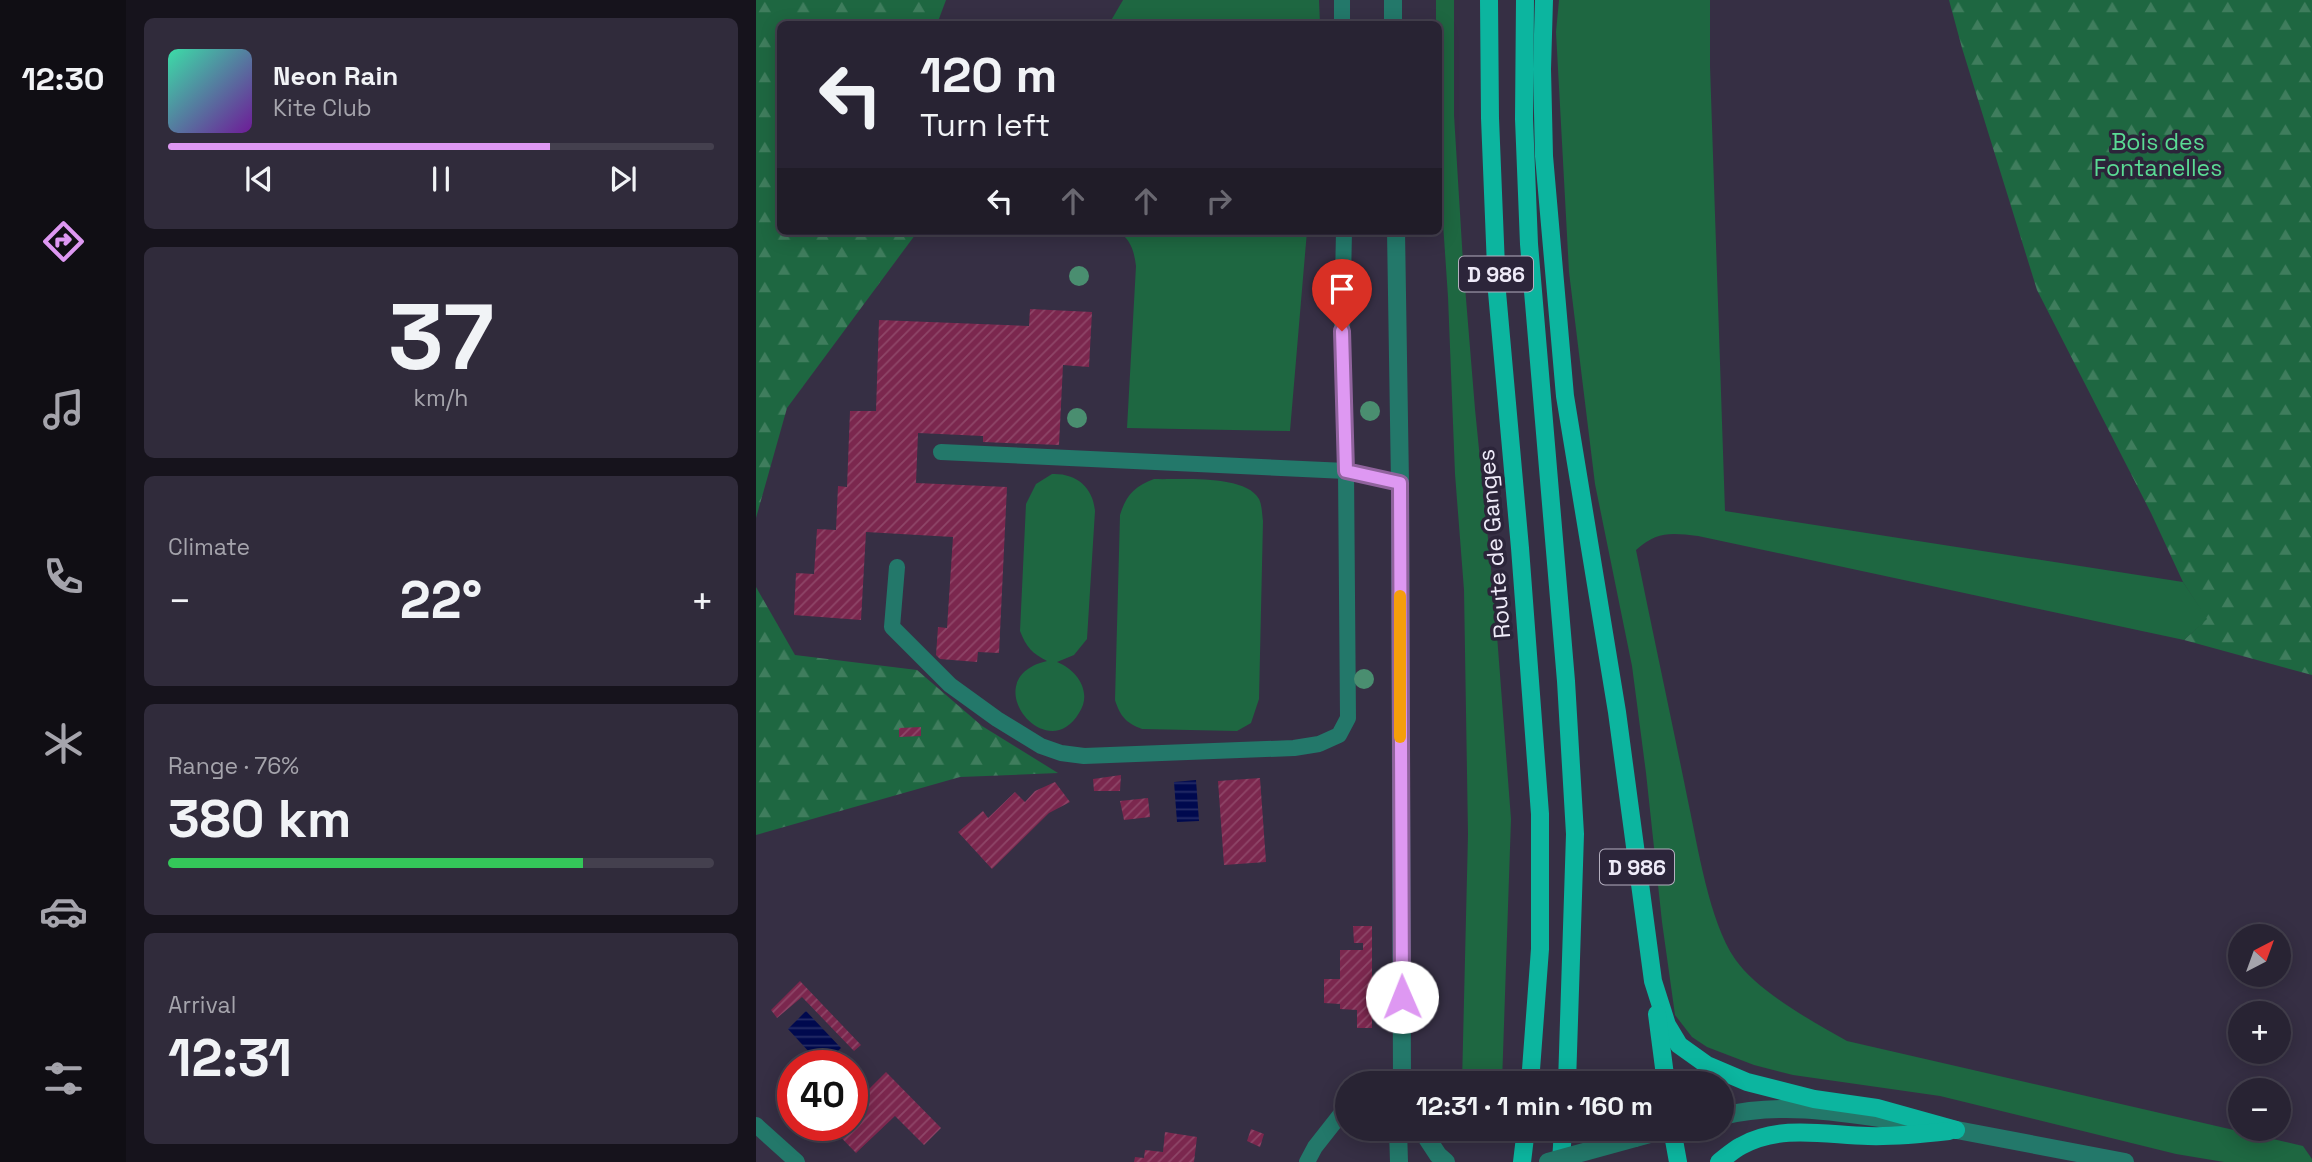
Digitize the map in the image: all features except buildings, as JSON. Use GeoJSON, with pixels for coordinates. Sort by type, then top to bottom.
{"type":"FeatureCollection","features":[{"type":"Feature","properties":{"kind":"main road","name":"Route de Ganges"},"geometry":{"type":"LineString","coordinates":[[1489,0],[1490,118],[1497,292],[1540,814],[1540,949],[1531,1071]]}},
{"type":"Feature","properties":{"kind":"main road","name":"D 986"},"geometry":{"type":"LineString","coordinates":[[1525,0],[1524,119],[1529,244],[1566,681],[1575,834],[1567,1071]]}},
{"type":"Feature","properties":{"kind":"main road","name":"D 986"},"geometry":{"type":"LineString","coordinates":[[1544,0],[1544,156],[1565,396],[1617,712],[1664,1071]]}},
{"type":"Feature","properties":{"kind":"main road","name":"D 986"},"geometry":{"type":"LineString","coordinates":[[1653,981],[1667,1025],[1679,1045],[1707,1065],[1747,1082],[1814,1099],[1877,1108],[1956,1130]]}},
{"type":"Feature","properties":{"kind":"main road"},"geometry":{"type":"LineString","coordinates":[[1719,1162],[1740,1146],[1781,1132],[1909,1136],[1956,1130]]}},
{"type":"Feature","properties":{"kind":"main road"},"geometry":{"type":"LineString","coordinates":[[1522,1162],[1525,1141]]}},
{"type":"Feature","properties":{"kind":"main road"},"geometry":{"type":"LineString","coordinates":[[1561,1162],[1562,1141]]}},
{"type":"Feature","properties":{"kind":"main road"},"geometry":{"type":"LineString","coordinates":[[1673,1141],[1678,1162]]}},
{"type":"Feature","properties":{"kind":"street"},"geometry":{"type":"LineString","coordinates":[[1393,0],[1393,21]]}},
{"type":"Feature","properties":{"kind":"street"},"geometry":{"type":"LineString","coordinates":[[1396,235],[1404,1071]]}},
{"type":"Feature","properties":{"kind":"street"},"geometry":{"type":"LineString","coordinates":[[1734,1113],[1760,1108],[1843,1113],[1956,1130],[2125,1162]]}},
{"type":"Feature","properties":{"kind":"street"},"geometry":{"type":"LineString","coordinates":[[1398,1141],[1399,1162]]}},
{"type":"Feature","properties":{"kind":"street"},"geometry":{"type":"LineString","coordinates":[[1429,1141],[1441,1160]]}},
{"type":"Feature","properties":{"kind":"street"},"geometry":{"type":"LineString","coordinates":[[1548,1162],[1624,1141]]}},
{"type":"Feature","properties":{"kind":"lane"},"geometry":{"type":"LineString","coordinates":[[1342,0],[1342,21]]}},
{"type":"Feature","properties":{"kind":"lane"},"geometry":{"type":"LineString","coordinates":[[897,567],[892,627],[950,685],[1041,746],[1060,753],[1084,756],[1294,748],[1319,744],[1339,735],[1348,718],[1342,331],[1344,235]]}},
{"type":"Feature","properties":{"kind":"lane"},"geometry":{"type":"LineString","coordinates":[[941,452],[1346,471],[1400,483]]}},
{"type":"Feature","properties":{"kind":"lane"},"geometry":{"type":"LineString","coordinates":[[1307,1162],[1335,1122]]}},
{"type":"Feature","properties":{"kind":"lane"},"geometry":{"type":"LineString","coordinates":[[756,1125],[797,1162]]}},
{"type":"Feature","properties":{"kind":"green space"},"geometry":{"type":"Polygon","coordinates":[[[756,0],[946,0],[938,21],[777,21],[777,235],[915,235],[787,408],[756,518],[756,0]]]}},
{"type":"Feature","properties":{"kind":"green space"},"geometry":{"type":"Polygon","coordinates":[[[1123,0],[1319,0],[1320,21],[1111,21],[1123,0]]]}},
{"type":"Feature","properties":{"kind":"green space"},"geometry":{"type":"Polygon","coordinates":[[[1436,0],[1454,0],[1454,115],[1463,262],[1511,819],[1502,1071],[1462,1071],[1468,834],[1464,590],[1455,474],[1442,208],[1442,21],[1436,21],[1436,0]]]}},
{"type":"Feature","properties":{"kind":"green space"},"geometry":{"type":"Polygon","coordinates":[[[1559,0],[1710,0],[1725,511],[2183,582],[2208,619],[2184,640],[1698,536],[1658,536],[1644,544],[1636,550],[1700,861],[1718,925],[1735,959],[1771,994],[1847,1041],[2228,1129],[2228,1141],[2281,1141],[2303,1146],[2312,1162],[2224,1162],[2176,1154],[1940,1096],[1793,1075],[1754,1065],[1707,1047],[1692,1037],[1675,1015],[1632,666],[1595,484],[1569,272],[1556,32],[1559,0]]]}},
{"type":"Feature","properties":{"kind":"green space","name":"Bois des Fontanelles"},"geometry":{"type":"Polygon","coordinates":[[[1949,0],[2312,0],[2312,675],[2184,640],[2207,619],[2183,582],[2151,513],[2037,290],[1949,0]]]}},
{"type":"Feature","properties":{"kind":"green space"},"geometry":{"type":"Polygon","coordinates":[[[1123,235],[1307,235],[1290,431],[1127,428],[1136,266],[1123,235]]]}},
{"type":"Feature","properties":{"kind":"green space"},"geometry":{"type":"Polygon","coordinates":[[[1052,474],[1069,476],[1082,483],[1091,495],[1095,511],[1087,639],[1074,655],[1057,662],[1071,670],[1081,683],[1083,705],[1065,728],[1050,731],[1035,726],[1023,714],[1016,700],[1017,684],[1026,670],[1047,661],[1030,649],[1020,631],[1026,504],[1036,484],[1052,474]]]}},
{"type":"Feature","properties":{"kind":"green space"},"geometry":{"type":"Polygon","coordinates":[[[1154,479],[1226,482],[1252,491],[1260,501],[1263,521],[1259,699],[1251,723],[1237,731],[1142,729],[1124,718],[1115,700],[1120,515],[1132,492],[1154,479]]]}},
{"type":"Feature","properties":{"kind":"green space"},"geometry":{"type":"Polygon","coordinates":[[[756,587],[795,655],[917,670],[982,726],[1058,773],[960,777],[756,835],[756,587]]]}},
{"type":"Feature","properties":{"kind":"shaded area"},"geometry":{"type":"Polygon","coordinates":[[[1196,780],[1199,821],[1177,822],[1174,782],[1196,780]]]}},
{"type":"Feature","properties":{"kind":"shaded area"},"geometry":{"type":"Polygon","coordinates":[[[806,1011],[841,1048],[807,1050],[788,1029],[806,1011]]]}},
{"type":"Feature","properties":{"kind":"slow traffic"},"geometry":{"type":"LineString","coordinates":[[1400,596],[1400,737]]}},
{"type":"Feature","properties":{"kind":"route"},"geometry":{"type":"LineString","coordinates":[[1342,331],[1346,471],[1400,483],[1402,997]]}}]}
